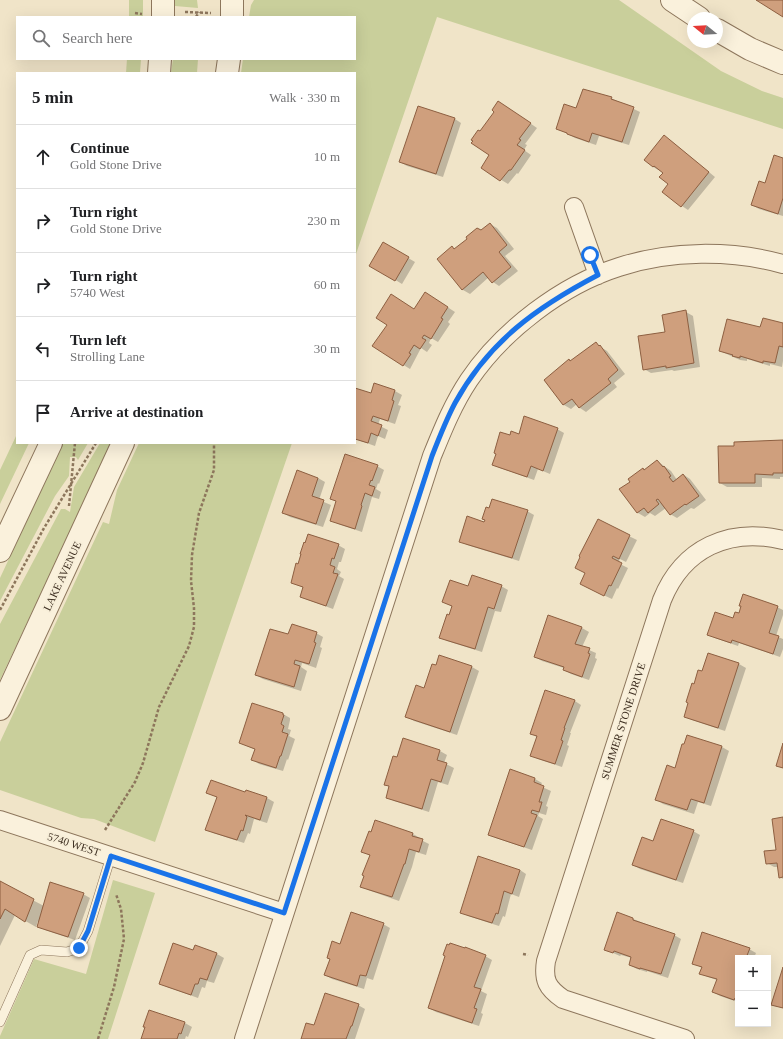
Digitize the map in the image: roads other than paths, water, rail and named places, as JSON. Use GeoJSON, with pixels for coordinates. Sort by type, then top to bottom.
{"type":"FeatureCollection","features":[{"type":"Feature","properties":{"kind":"street"},"geometry":{"type":"LineString","coordinates":[[152,16],[163,0]]}},
{"type":"Feature","properties":{"kind":"street"},"geometry":{"type":"LineString","coordinates":[[223,15],[232,0]]}},
{"type":"Feature","properties":{"kind":"street"},"geometry":{"type":"LineString","coordinates":[[672,0],[690,12]]}},
{"type":"Feature","properties":{"kind":"street"},"geometry":{"type":"LineString","coordinates":[[723,33],[750,49],[783,63]]}},
{"type":"Feature","properties":{"kind":"street"},"geometry":{"type":"LineString","coordinates":[[158,72],[160,60]]}},
{"type":"Feature","properties":{"kind":"street"},"geometry":{"type":"LineString","coordinates":[[227,72],[229,60]]}},
{"type":"Feature","properties":{"kind":"street"},"geometry":{"type":"LineString","coordinates":[[574,207],[598,275]]}},
{"type":"Feature","properties":{"kind":"street"},"geometry":{"type":"LineString","coordinates":[[244,1039],[432,456],[455,403],[470,379],[487,357],[508,334],[529,316],[598,275],[619,267],[642,261],[690,255],[746,257],[783,264]]}},
{"type":"Feature","properties":{"kind":"street"},"geometry":{"type":"LineString","coordinates":[[0,551],[51,444]]}},
{"type":"Feature","properties":{"kind":"street","name":"LAKE AVENUE"},"geometry":{"type":"LineString","coordinates":[[0,709],[123,444]]}},
{"type":"Feature","properties":{"kind":"street","name":"SUMMER STONE DRIVE"},"geometry":{"type":"LineString","coordinates":[[685,1039],[568,1001],[557,995],[548,986],[545,974],[546,961],[667,588],[674,576],[693,555],[721,541],[752,535],[768,536],[783,540]]}},
{"type":"Feature","properties":{"kind":"street","name":"5740 WEST"},"geometry":{"type":"LineString","coordinates":[[0,820],[284,913]]}},
{"type":"Feature","properties":{"kind":"lane"},"geometry":{"type":"LineString","coordinates":[[0,1022],[30,955],[41,950],[67,952],[79,948],[88,931],[111,856]]}}]}
